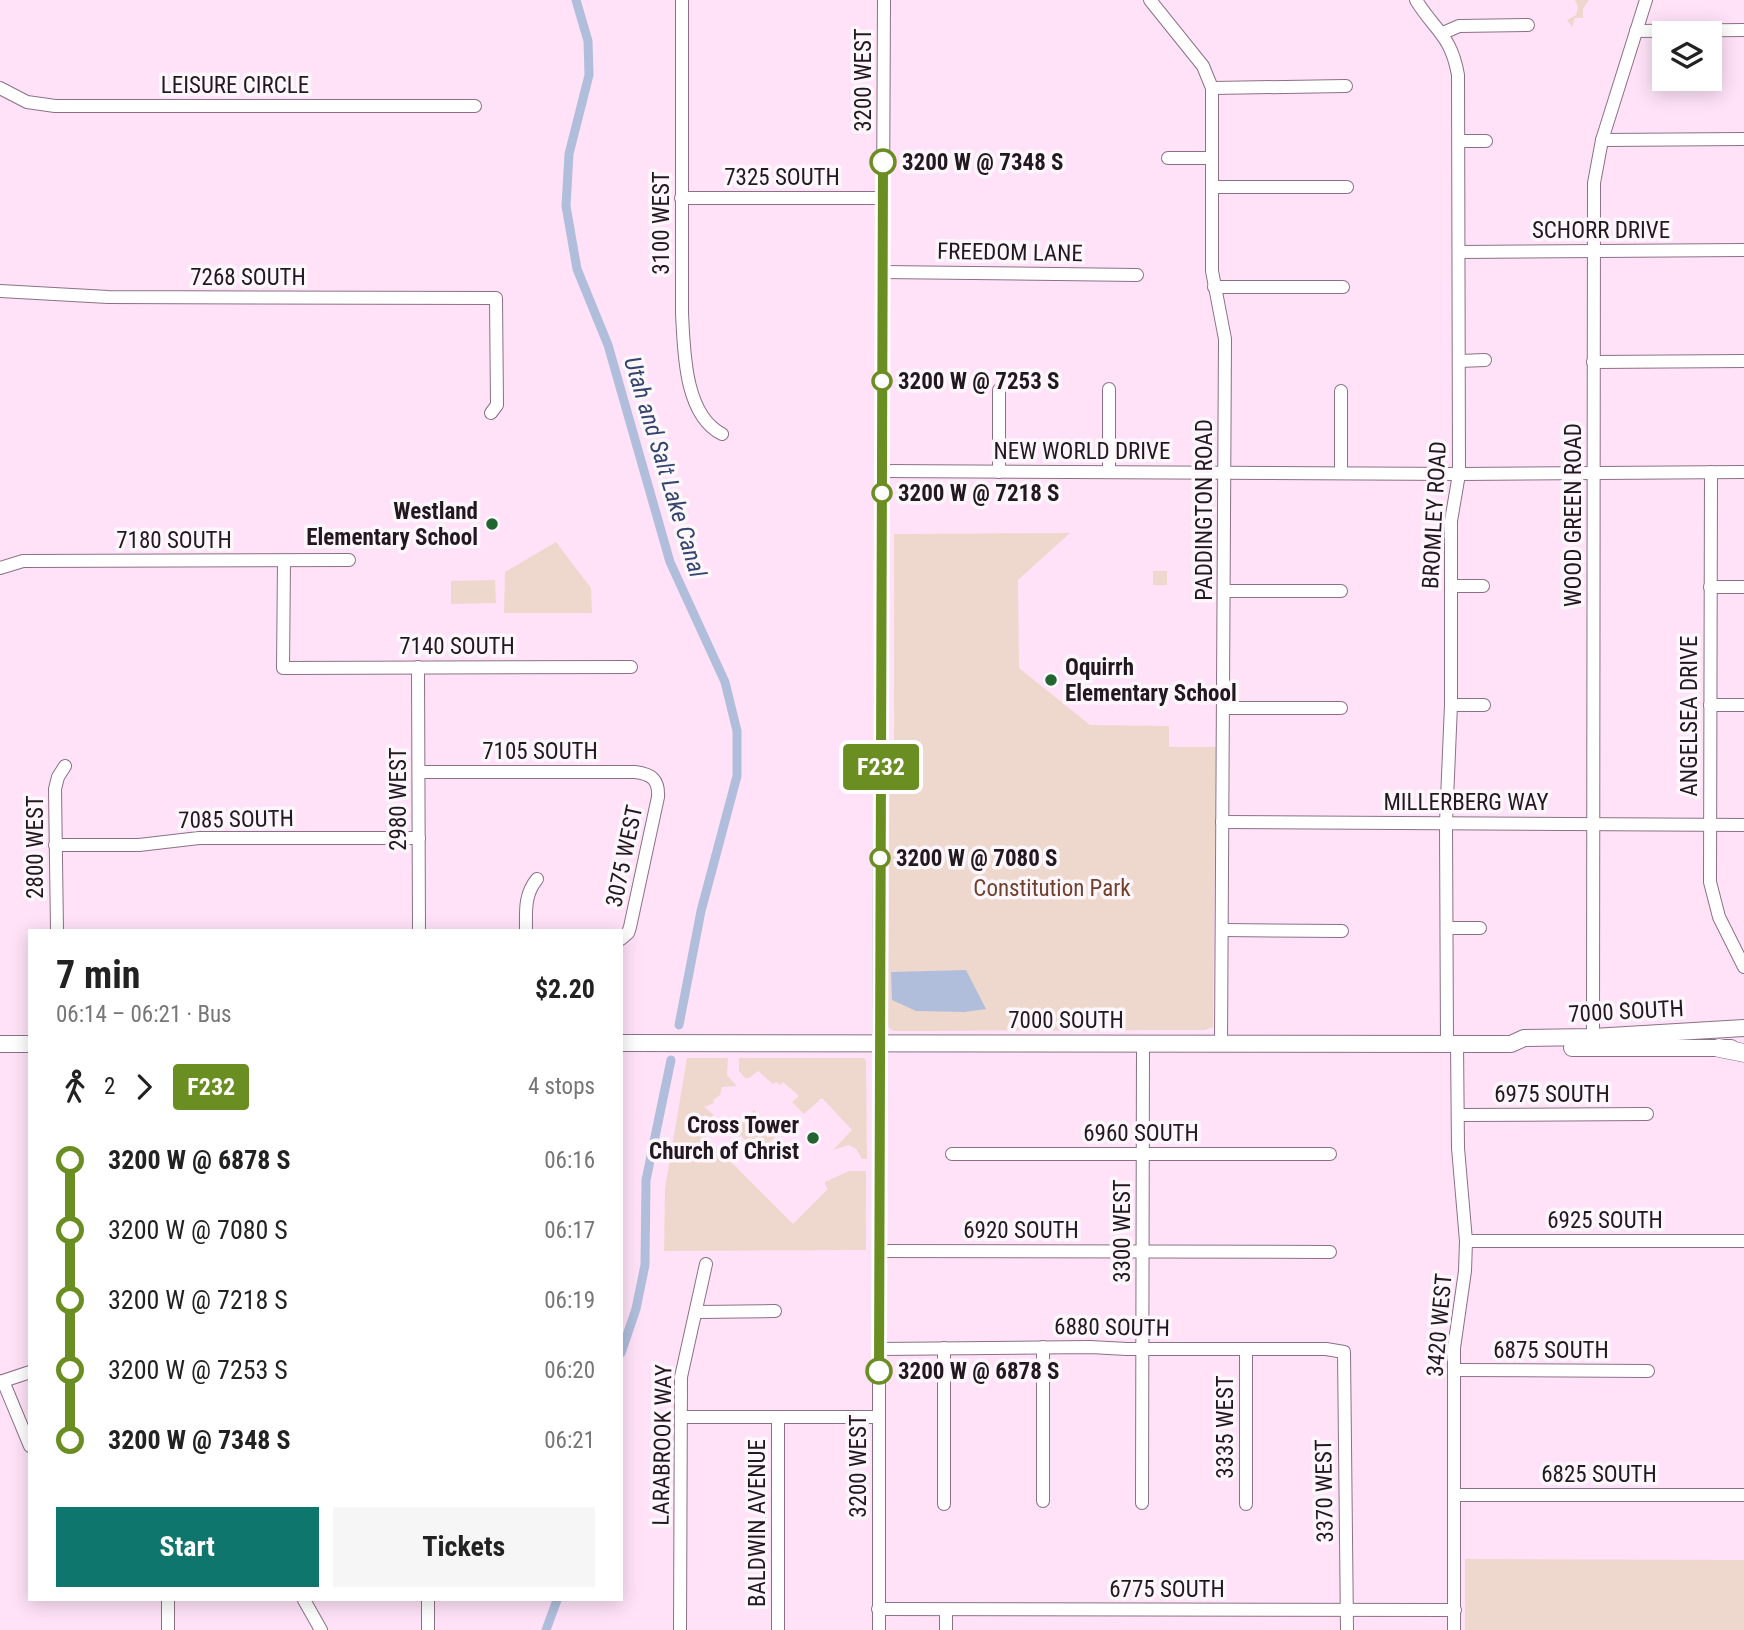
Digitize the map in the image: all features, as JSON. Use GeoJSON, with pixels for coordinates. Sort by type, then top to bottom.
{"type":"FeatureCollection","features":[{"type":"Feature","properties":{"kind":"highway"},"geometry":{"type":"LineString","coordinates":[[1719,1048],[1744,1051]]}},
{"type":"Feature","properties":{"kind":"main road","name":"7000 SOUTH"},"geometry":{"type":"LineString","coordinates":[[1511,1044],[1524,1038],[1593,1037],[1744,1028]]}},
{"type":"Feature","properties":{"kind":"main road","name":"7000 SOUTH"},"geometry":{"type":"LineString","coordinates":[[623,1043],[1511,1044],[1523,1048],[1719,1048]]}},
{"type":"Feature","properties":{"kind":"main road"},"geometry":{"type":"LineString","coordinates":[[0,1044],[28,1044]]}},
{"type":"Feature","properties":{"kind":"street","name":"3100 WEST"},"geometry":{"type":"LineString","coordinates":[[682,0],[682,313],[687,371],[693,397],[703,420],[722,434]]}},
{"type":"Feature","properties":{"kind":"street","name":"3200 WEST"},"geometry":{"type":"LineString","coordinates":[[878,1630],[884,0]]}},
{"type":"Feature","properties":{"kind":"street","name":"PADDINGTON ROAD"},"geometry":{"type":"LineString","coordinates":[[1150,0],[1203,66],[1212,88],[1214,287],[1225,339],[1221,1043]]}},
{"type":"Feature","properties":{"kind":"street","name":"BROMLEY ROAD"},"geometry":{"type":"LineString","coordinates":[[1416,0],[1451,47],[1458,75],[1459,474],[1451,521],[1451,705],[1446,823],[1452,1044]]}},
{"type":"Feature","properties":{"kind":"street","name":"WOOD GREEN ROAD"},"geometry":{"type":"LineString","coordinates":[[1593,1037],[1594,183],[1602,140],[1646,0]]}},
{"type":"Feature","properties":{"kind":"street"},"geometry":{"type":"LineString","coordinates":[[1443,33],[1460,26],[1528,25]]}},
{"type":"Feature","properties":{"kind":"street"},"geometry":{"type":"LineString","coordinates":[[1636,31],[1744,30]]}},
{"type":"Feature","properties":{"kind":"street"},"geometry":{"type":"LineString","coordinates":[[1212,88],[1346,86]]}},
{"type":"Feature","properties":{"kind":"street","name":"LEISURE CIRCLE"},"geometry":{"type":"LineString","coordinates":[[0,88],[27,102],[55,106],[475,106]]}},
{"type":"Feature","properties":{"kind":"street"},"geometry":{"type":"LineString","coordinates":[[1602,140],[1744,139]]}},
{"type":"Feature","properties":{"kind":"street"},"geometry":{"type":"LineString","coordinates":[[1459,141],[1486,141]]}},
{"type":"Feature","properties":{"kind":"street"},"geometry":{"type":"LineString","coordinates":[[1168,158],[1212,158]]}},
{"type":"Feature","properties":{"kind":"street"},"geometry":{"type":"LineString","coordinates":[[1212,187],[1348,187]]}},
{"type":"Feature","properties":{"kind":"street","name":"7325 SOUTH"},"geometry":{"type":"LineString","coordinates":[[681,198],[883,198]]}},
{"type":"Feature","properties":{"kind":"street","name":"SCHORR DRIVE"},"geometry":{"type":"LineString","coordinates":[[1459,252],[1744,250]]}},
{"type":"Feature","properties":{"kind":"street","name":"FREEDOM LANE"},"geometry":{"type":"LineString","coordinates":[[883,272],[1137,275]]}},
{"type":"Feature","properties":{"kind":"street"},"geometry":{"type":"LineString","coordinates":[[1214,287],[1343,287]]}},
{"type":"Feature","properties":{"kind":"street","name":"7268 SOUTH"},"geometry":{"type":"LineString","coordinates":[[0,291],[108,298],[496,298],[497,405],[491,413]]}},
{"type":"Feature","properties":{"kind":"street"},"geometry":{"type":"LineString","coordinates":[[1459,361],[1485,360]]}},
{"type":"Feature","properties":{"kind":"street"},"geometry":{"type":"LineString","coordinates":[[1593,362],[1744,361]]}},
{"type":"Feature","properties":{"kind":"street"},"geometry":{"type":"LineString","coordinates":[[1109,389],[1109,471]]}},
{"type":"Feature","properties":{"kind":"street"},"geometry":{"type":"LineString","coordinates":[[999,390],[999,472]]}},
{"type":"Feature","properties":{"kind":"street"},"geometry":{"type":"LineString","coordinates":[[1341,391],[1341,472]]}},
{"type":"Feature","properties":{"kind":"street","name":"NEW WORLD DRIVE"},"geometry":{"type":"LineString","coordinates":[[882,471],[1459,474],[1744,472]]}},
{"type":"Feature","properties":{"kind":"street","name":"ANGELSEA DRIVE"},"geometry":{"type":"LineString","coordinates":[[1711,472],[1709,825],[1712,894],[1718,917],[1741,952],[1744,967]]}},
{"type":"Feature","properties":{"kind":"street","name":"7180 SOUTH"},"geometry":{"type":"LineString","coordinates":[[0,568],[23,561],[349,560]]}},
{"type":"Feature","properties":{"kind":"street","name":"7140 SOUTH"},"geometry":{"type":"LineString","coordinates":[[284,561],[284,668],[631,667]]}},
{"type":"Feature","properties":{"kind":"street"},"geometry":{"type":"LineString","coordinates":[[1451,586],[1483,586]]}},
{"type":"Feature","properties":{"kind":"street"},"geometry":{"type":"LineString","coordinates":[[1710,587],[1744,587]]}},
{"type":"Feature","properties":{"kind":"street"},"geometry":{"type":"LineString","coordinates":[[1224,591],[1342,591]]}},
{"type":"Feature","properties":{"kind":"street","name":"2980 WEST"},"geometry":{"type":"LineString","coordinates":[[418,667],[419,929]]}},
{"type":"Feature","properties":{"kind":"street"},"geometry":{"type":"LineString","coordinates":[[1451,705],[1484,705]]}},
{"type":"Feature","properties":{"kind":"street"},"geometry":{"type":"LineString","coordinates":[[1710,705],[1744,705]]}},
{"type":"Feature","properties":{"kind":"street"},"geometry":{"type":"LineString","coordinates":[[1224,708],[1341,708]]}},
{"type":"Feature","properties":{"kind":"street","name":"2800 WEST"},"geometry":{"type":"LineString","coordinates":[[57,929],[55,789],[65,766]]}},
{"type":"Feature","properties":{"kind":"street","name":"7105 SOUTH"},"geometry":{"type":"LineString","coordinates":[[419,772],[635,772],[645,773],[657,782]]}},
{"type":"Feature","properties":{"kind":"street","name":"3075 WEST"},"geometry":{"type":"LineString","coordinates":[[623,938],[630,927],[658,797],[657,782]]}},
{"type":"Feature","properties":{"kind":"street","name":"MILLERBERG WAY"},"geometry":{"type":"LineString","coordinates":[[1223,822],[1744,825]]}},
{"type":"Feature","properties":{"kind":"street","name":"7085 SOUTH"},"geometry":{"type":"LineString","coordinates":[[55,845],[139,845],[200,838],[419,838]]}},
{"type":"Feature","properties":{"kind":"street"},"geometry":{"type":"LineString","coordinates":[[526,929],[526,900],[529,889],[537,878]]}},
{"type":"Feature","properties":{"kind":"street"},"geometry":{"type":"LineString","coordinates":[[1447,928],[1480,928]]}},
{"type":"Feature","properties":{"kind":"street"},"geometry":{"type":"LineString","coordinates":[[1222,930],[1342,931]]}},
{"type":"Feature","properties":{"kind":"street","name":"3300 WEST"},"geometry":{"type":"LineString","coordinates":[[1142,1503],[1143,1043]]}},
{"type":"Feature","properties":{"kind":"street","name":"3420 WEST"},"geometry":{"type":"LineString","coordinates":[[1452,1044],[1466,1241],[1465,1271],[1454,1348],[1454,1630]]}},
{"type":"Feature","properties":{"kind":"street","name":"6975 SOUTH"},"geometry":{"type":"LineString","coordinates":[[1458,1115],[1647,1115]]}},
{"type":"Feature","properties":{"kind":"street","name":"6960 SOUTH"},"geometry":{"type":"LineString","coordinates":[[952,1154],[1331,1153]]}},
{"type":"Feature","properties":{"kind":"street","name":"6925 SOUTH"},"geometry":{"type":"LineString","coordinates":[[1466,1241],[1744,1241]]}},
{"type":"Feature","properties":{"kind":"street","name":"6920 SOUTH"},"geometry":{"type":"LineString","coordinates":[[879,1251],[1331,1252]]}},
{"type":"Feature","properties":{"kind":"street","name":"LARABROOK WAY"},"geometry":{"type":"LineString","coordinates":[[680,1630],[683,1368],[706,1264]]}},
{"type":"Feature","properties":{"kind":"street"},"geometry":{"type":"LineString","coordinates":[[697,1312],[775,1311]]}},
{"type":"Feature","properties":{"kind":"street"},"geometry":{"type":"LineString","coordinates":[[1043,1347],[1043,1501]]}},
{"type":"Feature","properties":{"kind":"street","name":"6880 SOUTH"},"geometry":{"type":"LineString","coordinates":[[879,1349],[1043,1347],[1326,1349],[1343,1352]]}},
{"type":"Feature","properties":{"kind":"street"},"geometry":{"type":"LineString","coordinates":[[944,1348],[944,1504]]}},
{"type":"Feature","properties":{"kind":"street","name":"3335 WEST"},"geometry":{"type":"LineString","coordinates":[[1246,1350],[1246,1504]]}},
{"type":"Feature","properties":{"kind":"street","name":"3370 WEST"},"geometry":{"type":"LineString","coordinates":[[1343,1352],[1348,1630]]}},
{"type":"Feature","properties":{"kind":"street","name":"6875 SOUTH"},"geometry":{"type":"LineString","coordinates":[[1454,1370],[1647,1371]]}},
{"type":"Feature","properties":{"kind":"street"},"geometry":{"type":"LineString","coordinates":[[28,1372],[2,1382],[28,1441]]}},
{"type":"Feature","properties":{"kind":"street"},"geometry":{"type":"LineString","coordinates":[[681,1416],[879,1417]]}},
{"type":"Feature","properties":{"kind":"street","name":"BALDWIN AVENUE"},"geometry":{"type":"LineString","coordinates":[[778,1416],[778,1630]]}},
{"type":"Feature","properties":{"kind":"street","name":"6825 SOUTH"},"geometry":{"type":"LineString","coordinates":[[1454,1495],[1744,1495]]}},
{"type":"Feature","properties":{"kind":"street"},"geometry":{"type":"LineString","coordinates":[[168,1601],[168,1630]]}},
{"type":"Feature","properties":{"kind":"street"},"geometry":{"type":"LineString","coordinates":[[305,1601],[321,1630]]}},
{"type":"Feature","properties":{"kind":"street"},"geometry":{"type":"LineString","coordinates":[[428,1601],[428,1630]]}},
{"type":"Feature","properties":{"kind":"street","name":"6775 SOUTH"},"geometry":{"type":"LineString","coordinates":[[878,1609],[1455,1610]]}},
{"type":"Feature","properties":{"kind":"street"},"geometry":{"type":"LineString","coordinates":[[946,1610],[946,1630]]}},
{"type":"Feature","properties":{"kind":"green space"},"geometry":{"type":"Polygon","coordinates":[[[1575,0],[1589,0],[1583,9],[1583,18],[1575,18],[1572,27],[1567,20],[1576,15],[1578,7],[1575,0]]]}},
{"type":"Feature","properties":{"kind":"green space","name":"Constitution Park"},"geometry":{"type":"Polygon","coordinates":[[[1070,533],[1018,580],[1019,668],[1090,725],[1169,726],[1169,747],[1216,747],[1213,1027],[1205,1030],[893,1031],[888,1024],[890,746],[894,745],[894,534],[1070,533]]]}},
{"type":"Feature","properties":{"kind":"green space"},"geometry":{"type":"Polygon","coordinates":[[[556,542],[591,588],[592,613],[504,613],[505,572],[556,542]]]}},
{"type":"Feature","properties":{"kind":"green space"},"geometry":{"type":"Polygon","coordinates":[[[1153,571],[1167,571],[1167,585],[1153,585],[1153,571]]]}},
{"type":"Feature","properties":{"kind":"green space"},"geometry":{"type":"Polygon","coordinates":[[[495,580],[496,603],[451,604],[451,581],[495,580]]]}},
{"type":"Feature","properties":{"kind":"green space"},"geometry":{"type":"Polygon","coordinates":[[[687,1058],[728,1058],[727,1075],[737,1086],[722,1087],[720,1095],[713,1100],[714,1103],[704,1107],[714,1115],[711,1118],[705,1115],[696,1118],[694,1125],[688,1124],[687,1130],[704,1135],[793,1224],[828,1189],[825,1182],[849,1171],[866,1171],[866,1250],[664,1251],[665,1188],[687,1058]]]}},
{"type":"Feature","properties":{"kind":"green space"},"geometry":{"type":"Polygon","coordinates":[[[739,1058],[864,1058],[867,1159],[862,1159],[856,1149],[849,1145],[833,1150],[852,1130],[822,1098],[804,1114],[792,1102],[799,1096],[783,1082],[780,1085],[776,1082],[773,1084],[758,1071],[745,1078],[739,1071],[739,1058]]]}},
{"type":"Feature","properties":{"kind":"green space"},"geometry":{"type":"Polygon","coordinates":[[[754,1110],[778,1134],[762,1150],[757,1151],[738,1133],[738,1127],[754,1110]]]}},
{"type":"Feature","properties":{"kind":"green space"},"geometry":{"type":"Polygon","coordinates":[[[1465,1559],[1744,1560],[1744,1630],[1465,1630],[1465,1559]]]}},
{"type":"Feature","properties":{"kind":"water"},"geometry":{"type":"Polygon","coordinates":[[[966,970],[986,1009],[964,1012],[916,1011],[892,1000],[891,972],[966,970]]]}},
{"type":"Feature","properties":{"kind":"waterway","name":"Utah and Salt Lake Canal"},"geometry":{"type":"LineString","coordinates":[[576,0],[588,41],[589,75],[569,154],[566,206],[577,269],[608,345],[670,562],[725,682],[737,731],[737,776],[701,911],[679,1025]]}},
{"type":"Feature","properties":{"kind":"waterway","name":"Utah and Salt Lake Canal"},"geometry":{"type":"LineString","coordinates":[[623,1347],[636,1309],[645,1265],[646,1180],[671,1060]]}},
{"type":"Feature","properties":{"kind":"waterway","name":"Utah and Salt Lake Canal"},"geometry":{"type":"LineString","coordinates":[[546,1630],[557,1601]]}},
{"type":"Feature","properties":{"kind":"bus line","name":"F232"},"geometry":{"type":"LineString","coordinates":[[879,1371],[883,162]]}},
{"type":"Feature","properties":{"kind":"place","name":"3200 W @ 7348 S"},"geometry":{"type":"Point","coordinates":[883,162]}},
{"type":"Feature","properties":{"kind":"place","name":"3200 W @ 7253 S"},"geometry":{"type":"Point","coordinates":[882,381]}},
{"type":"Feature","properties":{"kind":"place","name":"3200 W @ 7218 S"},"geometry":{"type":"Point","coordinates":[882,493]}},
{"type":"Feature","properties":{"kind":"place","name":"Westland Elementary School"},"geometry":{"type":"Point","coordinates":[492,524]}},
{"type":"Feature","properties":{"kind":"place","name":"Oquirrh Elementary School"},"geometry":{"type":"Point","coordinates":[1051,680]}},
{"type":"Feature","properties":{"kind":"place","name":"3200 W @ 7080 S"},"geometry":{"type":"Point","coordinates":[880,858]}},
{"type":"Feature","properties":{"kind":"place","name":"Cross Tower Church of Christ"},"geometry":{"type":"Point","coordinates":[813,1138]}},
{"type":"Feature","properties":{"kind":"place","name":"3200 W @ 6878 S"},"geometry":{"type":"Point","coordinates":[879,1371]}}]}
